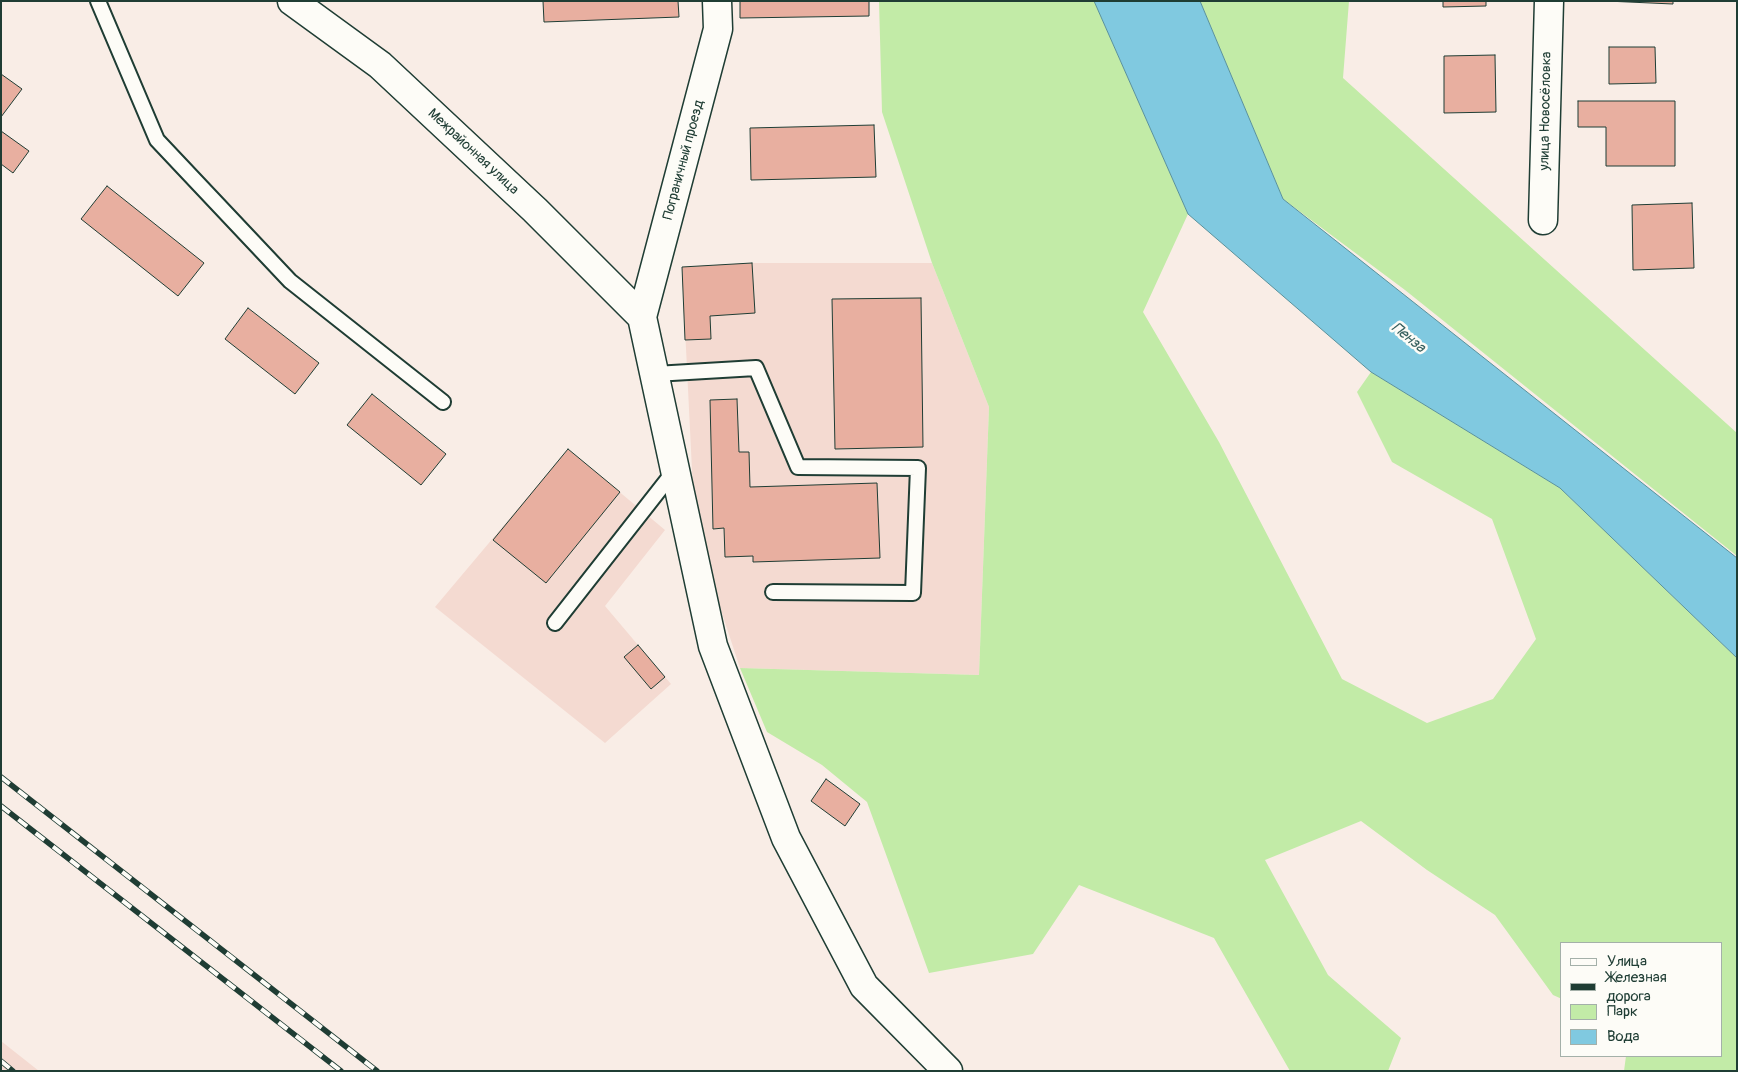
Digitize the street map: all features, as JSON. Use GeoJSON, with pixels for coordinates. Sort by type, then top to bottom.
{"type":"FeatureCollection","features":[{"type":"Feature","properties":{"kind":"street","name":"Межрайонная улица"},"geometry":{"type":"LineString","coordinates":[[292,1],[380,65],[535,210],[642,317]]}},
{"type":"Feature","properties":{"kind":"street","name":"Пограничный проезд"},"geometry":{"type":"LineString","coordinates":[[642,317],[718,29],[717,1]]}},
{"type":"Feature","properties":{"kind":"street","name":"улица Новосёловка"},"geometry":{"type":"LineString","coordinates":[[1543,220],[1549,1]]}},
{"type":"Feature","properties":{"kind":"street"},"geometry":{"type":"LineString","coordinates":[[642,317],[713,646],[786,838],[864,986],[948,1071]]}},
{"type":"Feature","properties":{"kind":"lane"},"geometry":{"type":"LineString","coordinates":[[98,1],[157,140],[290,281],[443,402]]}},
{"type":"Feature","properties":{"kind":"lane"},"geometry":{"type":"LineString","coordinates":[[655,374],[756,368],[798,468],[918,468],[913,593],[772,592]]}},
{"type":"Feature","properties":{"kind":"lane"},"geometry":{"type":"LineString","coordinates":[[556,623],[675,470]]}},
{"type":"Feature","properties":{"kind":"shaded area"},"geometry":{"type":"Polygon","coordinates":[[[752,263],[932,263],[989,407],[979,675],[740,668],[695,531],[682,267],[752,263]]]}},
{"type":"Feature","properties":{"kind":"shaded area"},"geometry":{"type":"Polygon","coordinates":[[[568,449],[665,530],[605,606],[671,684],[605,743],[435,607],[568,449]]]}},
{"type":"Feature","properties":{"kind":"shaded area"},"geometry":{"type":"Polygon","coordinates":[[[1,1041],[39,1071],[1,1071],[1,1041]]]}},
{"type":"Feature","properties":{"kind":"green space"},"geometry":{"type":"Polygon","coordinates":[[[879,1],[1094,1],[1188,214],[1143,312],[1219,442],[1342,679],[1427,723],[1493,699],[1536,639],[1492,519],[1392,462],[1357,392],[1371,372],[1560,488],[1737,658],[1737,1071],[1624,1071],[1626,1057],[1723,1057],[1723,942],[1560,942],[1560,998],[1553,995],[1495,915],[1427,870],[1361,821],[1265,860],[1328,975],[1401,1038],[1388,1071],[1290,1071],[1214,938],[1079,885],[1033,954],[929,973],[867,802],[822,765],[767,732],[740,668],[979,675],[989,407],[932,263],[882,112],[879,1]]]}},
{"type":"Feature","properties":{"kind":"green space"},"geometry":{"type":"Polygon","coordinates":[[[1200,1],[1349,1],[1343,78],[1737,433],[1737,556],[1405,290],[1283,199],[1200,1]]]}},
{"type":"Feature","properties":{"kind":"water","name":"Пенза"},"geometry":{"type":"Polygon","coordinates":[[[1094,1],[1200,1],[1283,199],[1737,558],[1737,658],[1560,488],[1371,372],[1188,214],[1094,1]]]}},
{"type":"Feature","properties":{"kind":"building"},"geometry":{"type":"Polygon","coordinates":[[[543,1],[678,1],[679,17],[544,22],[543,1]]]}},
{"type":"Feature","properties":{"kind":"building"},"geometry":{"type":"Polygon","coordinates":[[[740,1],[869,1],[869,16],[740,18],[740,1]]]}},
{"type":"Feature","properties":{"kind":"building"},"geometry":{"type":"Polygon","coordinates":[[[1443,1],[1486,1],[1486,6],[1443,7],[1443,1]]]}},
{"type":"Feature","properties":{"kind":"building"},"geometry":{"type":"Polygon","coordinates":[[[1606,1],[1673,1],[1673,4],[1606,1]]]}},
{"type":"Feature","properties":{"kind":"building"},"geometry":{"type":"Polygon","coordinates":[[[1609,47],[1655,47],[1656,83],[1609,84],[1609,47]]]}},
{"type":"Feature","properties":{"kind":"building"},"geometry":{"type":"Polygon","coordinates":[[[1495,55],[1496,112],[1444,113],[1444,56],[1495,55]]]}},
{"type":"Feature","properties":{"kind":"building"},"geometry":{"type":"Polygon","coordinates":[[[1,74],[22,89],[1,117],[1,74]]]}},
{"type":"Feature","properties":{"kind":"building"},"geometry":{"type":"Polygon","coordinates":[[[1578,101],[1675,101],[1675,166],[1606,166],[1606,127],[1578,127],[1578,101]]]}},
{"type":"Feature","properties":{"kind":"building"},"geometry":{"type":"Polygon","coordinates":[[[874,125],[876,177],[751,180],[750,128],[874,125]]]}},
{"type":"Feature","properties":{"kind":"building"},"geometry":{"type":"Polygon","coordinates":[[[1,131],[29,151],[13,173],[1,164],[1,131]]]}},
{"type":"Feature","properties":{"kind":"building"},"geometry":{"type":"Polygon","coordinates":[[[107,186],[204,263],[178,296],[81,219],[107,186]]]}},
{"type":"Feature","properties":{"kind":"building"},"geometry":{"type":"Polygon","coordinates":[[[1692,203],[1694,268],[1633,270],[1632,205],[1692,203]]]}},
{"type":"Feature","properties":{"kind":"building"},"geometry":{"type":"Polygon","coordinates":[[[752,263],[755,313],[710,316],[711,339],[685,340],[682,267],[752,263]]]}},
{"type":"Feature","properties":{"kind":"building"},"geometry":{"type":"Polygon","coordinates":[[[921,298],[923,447],[835,449],[832,299],[921,298]]]}},
{"type":"Feature","properties":{"kind":"building"},"geometry":{"type":"Polygon","coordinates":[[[248,308],[319,363],[295,394],[225,339],[248,308]]]}},
{"type":"Feature","properties":{"kind":"building"},"geometry":{"type":"Polygon","coordinates":[[[372,394],[446,454],[421,485],[347,425],[372,394]]]}},
{"type":"Feature","properties":{"kind":"building"},"geometry":{"type":"Polygon","coordinates":[[[737,399],[739,452],[749,452],[750,487],[877,483],[880,558],[753,562],[753,556],[725,557],[724,528],[713,529],[710,400],[737,399]]]}},
{"type":"Feature","properties":{"kind":"building"},"geometry":{"type":"Polygon","coordinates":[[[568,449],[620,492],[546,583],[493,540],[568,449]]]}},
{"type":"Feature","properties":{"kind":"building"},"geometry":{"type":"Polygon","coordinates":[[[638,645],[665,677],[651,689],[624,657],[638,645]]]}},
{"type":"Feature","properties":{"kind":"building"},"geometry":{"type":"Polygon","coordinates":[[[826,779],[860,804],[845,826],[811,801],[826,779]]]}},
{"type":"Feature","properties":{"kind":"railway"},"geometry":{"type":"LineString","coordinates":[[1,777],[377,1071]]}},
{"type":"Feature","properties":{"kind":"railway"},"geometry":{"type":"LineString","coordinates":[[1,806],[341,1071]]}},
{"type":"Feature","properties":{"kind":"railway"},"geometry":{"type":"LineString","coordinates":[[1,1061],[13,1071]]}}]}
